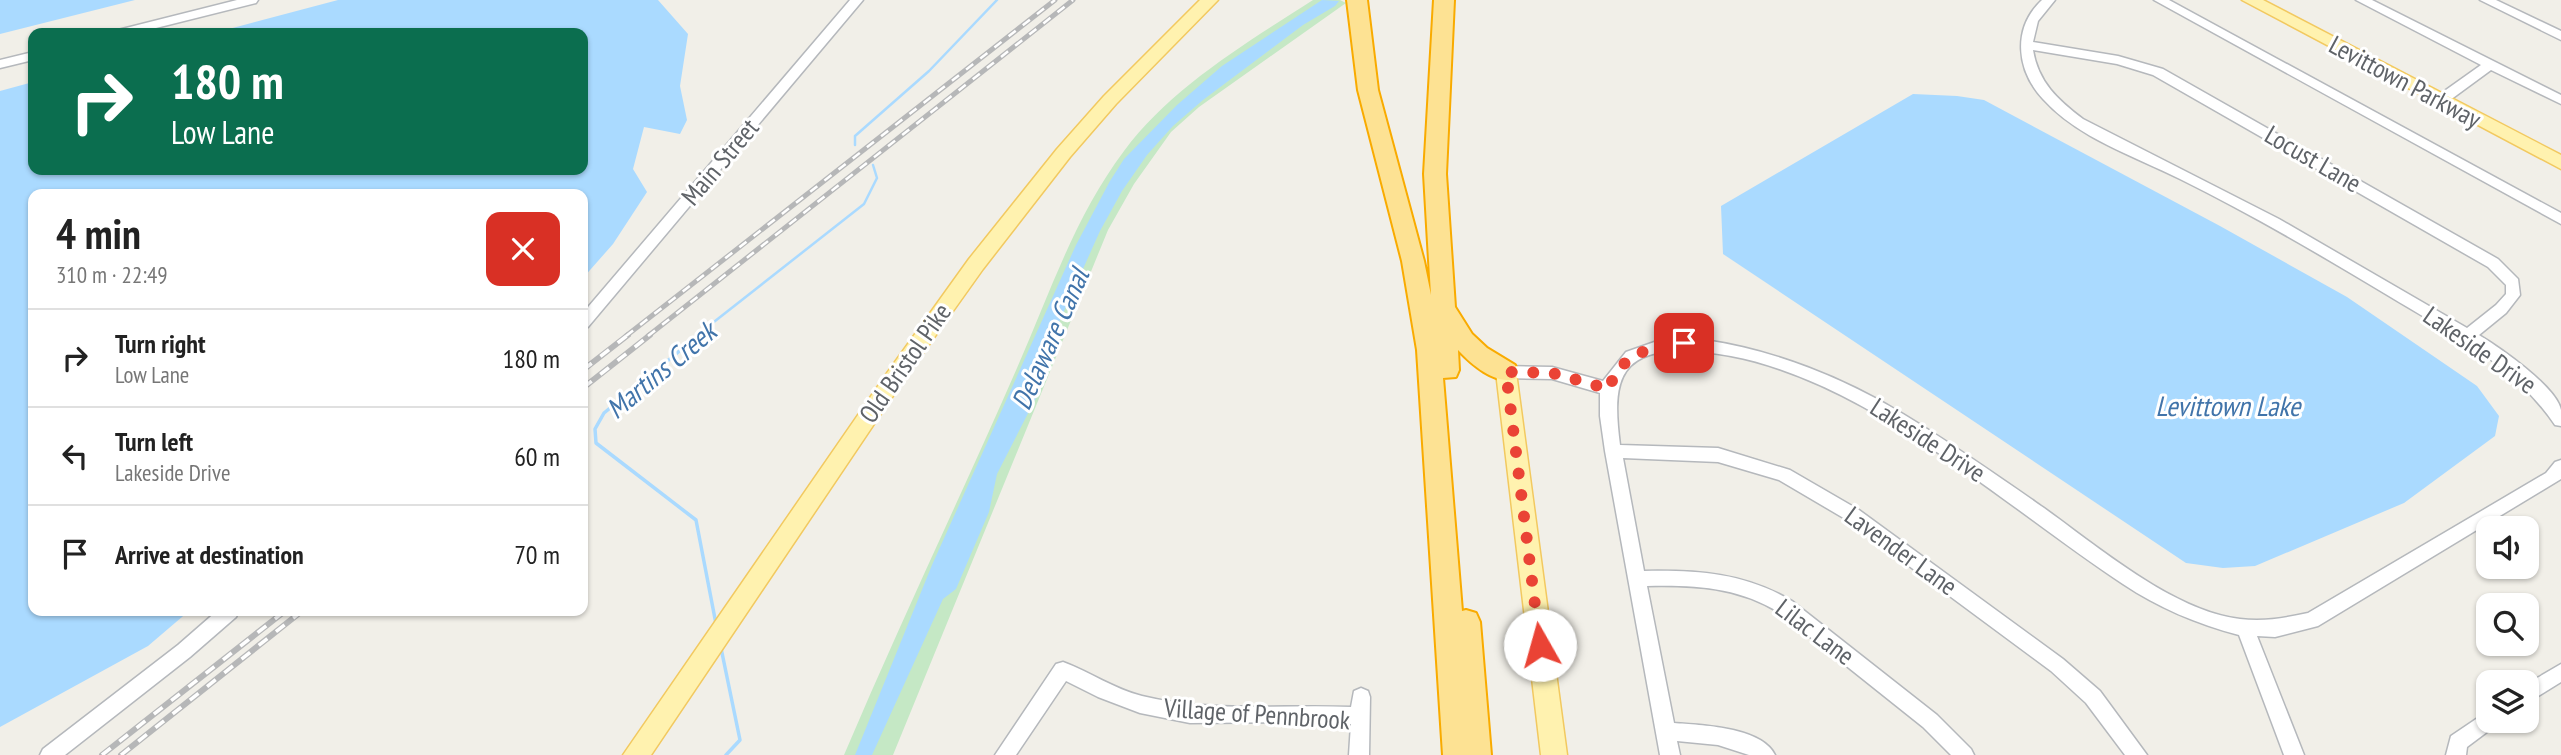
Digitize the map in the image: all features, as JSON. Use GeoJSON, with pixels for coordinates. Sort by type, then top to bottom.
{"type":"FeatureCollection","features":[{"type":"Feature","properties":{"kind":"highway"},"geometry":{"type":"LineString","coordinates":[[1357,0],[1366,79],[1413,261],[1429,350],[1458,755]]}},
{"type":"Feature","properties":{"kind":"highway"},"geometry":{"type":"LineString","coordinates":[[1444,0],[1435,150],[1442,302],[1476,755]]}},
{"type":"Feature","properties":{"kind":"highway"},"geometry":{"type":"LineString","coordinates":[[1442,302],[1463,342],[1482,359],[1506,372]]}},
{"type":"Feature","properties":{"kind":"main road","name":"Old Bristol Pike"},"geometry":{"type":"LineString","coordinates":[[636,755],[916,345],[1037,185],[1111,96],[1210,0]]}},
{"type":"Feature","properties":{"kind":"main road","name":"Levittown Parkway"},"geometry":{"type":"LineString","coordinates":[[2250,0],[2561,151]]}},
{"type":"Feature","properties":{"kind":"main road","name":"Levittown Parkway"},"geometry":{"type":"LineString","coordinates":[[2270,0],[2561,163]]}},
{"type":"Feature","properties":{"kind":"main road"},"geometry":{"type":"LineString","coordinates":[[1506,372],[1554,755]]}},
{"type":"Feature","properties":{"kind":"street"},"geometry":{"type":"LineString","coordinates":[[142,28],[252,0]]}},
{"type":"Feature","properties":{"kind":"street","name":"Main Street"},"geometry":{"type":"LineString","coordinates":[[588,317],[857,0]]}},
{"type":"Feature","properties":{"kind":"street"},"geometry":{"type":"LineString","coordinates":[[2026,45],[2030,22],[2038,9],[2049,0]]}},
{"type":"Feature","properties":{"kind":"street"},"geometry":{"type":"LineString","coordinates":[[2160,0],[2561,219]]}},
{"type":"Feature","properties":{"kind":"street"},"geometry":{"type":"LineString","coordinates":[[2362,0],[2561,99]]}},
{"type":"Feature","properties":{"kind":"street"},"geometry":{"type":"LineString","coordinates":[[2486,0],[2559,33]]}},
{"type":"Feature","properties":{"kind":"street","name":"Lakeside Drive"},"geometry":{"type":"LineString","coordinates":[[2026,45],[2033,76],[2046,95],[2068,114],[2295,233],[2467,336],[2533,382],[2561,419]]}},
{"type":"Feature","properties":{"kind":"street","name":"Locust Lane"},"geometry":{"type":"LineString","coordinates":[[2026,45],[2119,60],[2158,72],[2493,263],[2514,283],[2513,295],[2501,309],[2467,336]]}},
{"type":"Feature","properties":{"kind":"street"},"geometry":{"type":"LineString","coordinates":[[0,64],[28,57]]}},
{"type":"Feature","properties":{"kind":"street"},"geometry":{"type":"LineString","coordinates":[[2445,97],[2490,65]]}},
{"type":"Feature","properties":{"kind":"street","name":"Lakeside Drive"},"geometry":{"type":"LineString","coordinates":[[1609,389],[1619,368],[1634,355],[1655,346],[1684,343],[1756,357],[1830,383],[1898,419],[2165,600],[2205,618],[2245,627],[2287,628],[2312,620],[2552,478],[2561,467]]}},
{"type":"Feature","properties":{"kind":"street"},"geometry":{"type":"LineString","coordinates":[[1506,372],[1552,373],[1609,389],[1608,405],[1614,451],[1670,755]]}},
{"type":"Feature","properties":{"kind":"street","name":"Lavender Lane"},"geometry":{"type":"LineString","coordinates":[[1614,451],[1718,455],[1765,467],[1822,494],[2057,665],[2093,697],[2137,755]]}},
{"type":"Feature","properties":{"kind":"street","name":"Lilac Lane"},"geometry":{"type":"LineString","coordinates":[[1637,579],[1710,578],[1760,592],[1786,607],[1930,721],[1964,755]]}},
{"type":"Feature","properties":{"kind":"street"},"geometry":{"type":"LineString","coordinates":[[50,755],[184,651],[224,616]]}},
{"type":"Feature","properties":{"kind":"street"},"geometry":{"type":"LineString","coordinates":[[2245,627],[2294,755]]}},
{"type":"Feature","properties":{"kind":"street","name":"Village of Pennbrook"},"geometry":{"type":"LineString","coordinates":[[1005,755],[1063,670],[1105,691],[1140,704],[1190,714],[1219,716],[1294,713],[1361,707],[1359,755]]}},
{"type":"Feature","properties":{"kind":"street"},"geometry":{"type":"LineString","coordinates":[[2539,686],[2561,672]]}},
{"type":"Feature","properties":{"kind":"street"},"geometry":{"type":"LineString","coordinates":[[2456,755],[2458,742],[2476,729]]}},
{"type":"Feature","properties":{"kind":"street"},"geometry":{"type":"LineString","coordinates":[[1666,732],[1721,734],[1740,740],[1765,755]]}},
{"type":"Feature","properties":{"kind":"green space"},"geometry":{"type":"Polygon","coordinates":[[[1313,0],[1340,0],[1346,3],[1199,107],[1171,132],[1134,184],[1108,230],[893,755],[844,755],[1017,368],[1064,256],[1107,176],[1143,128],[1187,86],[1237,49],[1313,0]]]}},
{"type":"Feature","properties":{"kind":"water"},"geometry":{"type":"Polygon","coordinates":[[[0,0],[135,0],[0,34],[0,0]]]}},
{"type":"Feature","properties":{"kind":"water"},"geometry":{"type":"Polygon","coordinates":[[[338,0],[658,0],[688,34],[680,86],[687,120],[680,134],[644,127],[633,169],[647,192],[613,244],[588,272],[588,189],[28,189],[28,616],[183,616],[148,646],[0,727],[0,91],[28,83],[28,175],[588,175],[588,28],[233,28],[338,0]]]}},
{"type":"Feature","properties":{"kind":"water","name":"Delaware Canal"},"geometry":{"type":"Polygon","coordinates":[[[1322,0],[1339,1],[1203,100],[1173,126],[1147,155],[1122,191],[1100,231],[1052,338],[1043,366],[1042,386],[997,474],[989,512],[956,589],[943,599],[872,755],[855,755],[932,565],[1076,245],[1110,181],[1124,159],[1177,105],[1222,66],[1322,0]]]}},
{"type":"Feature","properties":{"kind":"water","name":"Levittown Lake"},"geometry":{"type":"Polygon","coordinates":[[[1913,94],[1984,100],[2347,297],[2477,386],[2499,416],[2495,436],[2404,503],[2255,566],[2223,568],[2186,563],[1723,254],[1721,206],[1913,94]]]}},
{"type":"Feature","properties":{"kind":"waterway","name":"Martins Creek"},"geometry":{"type":"LineString","coordinates":[[855,145],[855,136],[929,71],[997,0]]}},
{"type":"Feature","properties":{"kind":"waterway","name":"Martins Creek"},"geometry":{"type":"LineString","coordinates":[[696,336],[864,204],[877,178],[873,165]]}},
{"type":"Feature","properties":{"kind":"waterway","name":"Martins Creek"},"geometry":{"type":"LineString","coordinates":[[699,335],[604,413],[595,429],[596,443],[696,520],[716,624]]}},
{"type":"Feature","properties":{"kind":"waterway","name":"Martins Creek"},"geometry":{"type":"LineString","coordinates":[[721,648],[740,740],[726,755]]}},
{"type":"Feature","properties":{"kind":"railway"},"geometry":{"type":"LineString","coordinates":[[626,336],[1055,0]]}},
{"type":"Feature","properties":{"kind":"railway"},"geometry":{"type":"LineString","coordinates":[[648,336],[1073,0]]}},
{"type":"Feature","properties":{"kind":"railway"},"geometry":{"type":"LineString","coordinates":[[588,366],[628,335]]}},
{"type":"Feature","properties":{"kind":"railway"},"geometry":{"type":"LineString","coordinates":[[588,384],[650,335]]}},
{"type":"Feature","properties":{"kind":"railway"},"geometry":{"type":"LineString","coordinates":[[102,755],[279,616]]}},
{"type":"Feature","properties":{"kind":"railway"},"geometry":{"type":"LineString","coordinates":[[121,755],[296,616]]}},
{"type":"Feature","properties":{"kind":"route"},"geometry":{"type":"LineString","coordinates":[[1540,645],[1506,372],[1552,373],[1609,389],[1619,368],[1634,355],[1655,346],[1684,343]]}}]}
